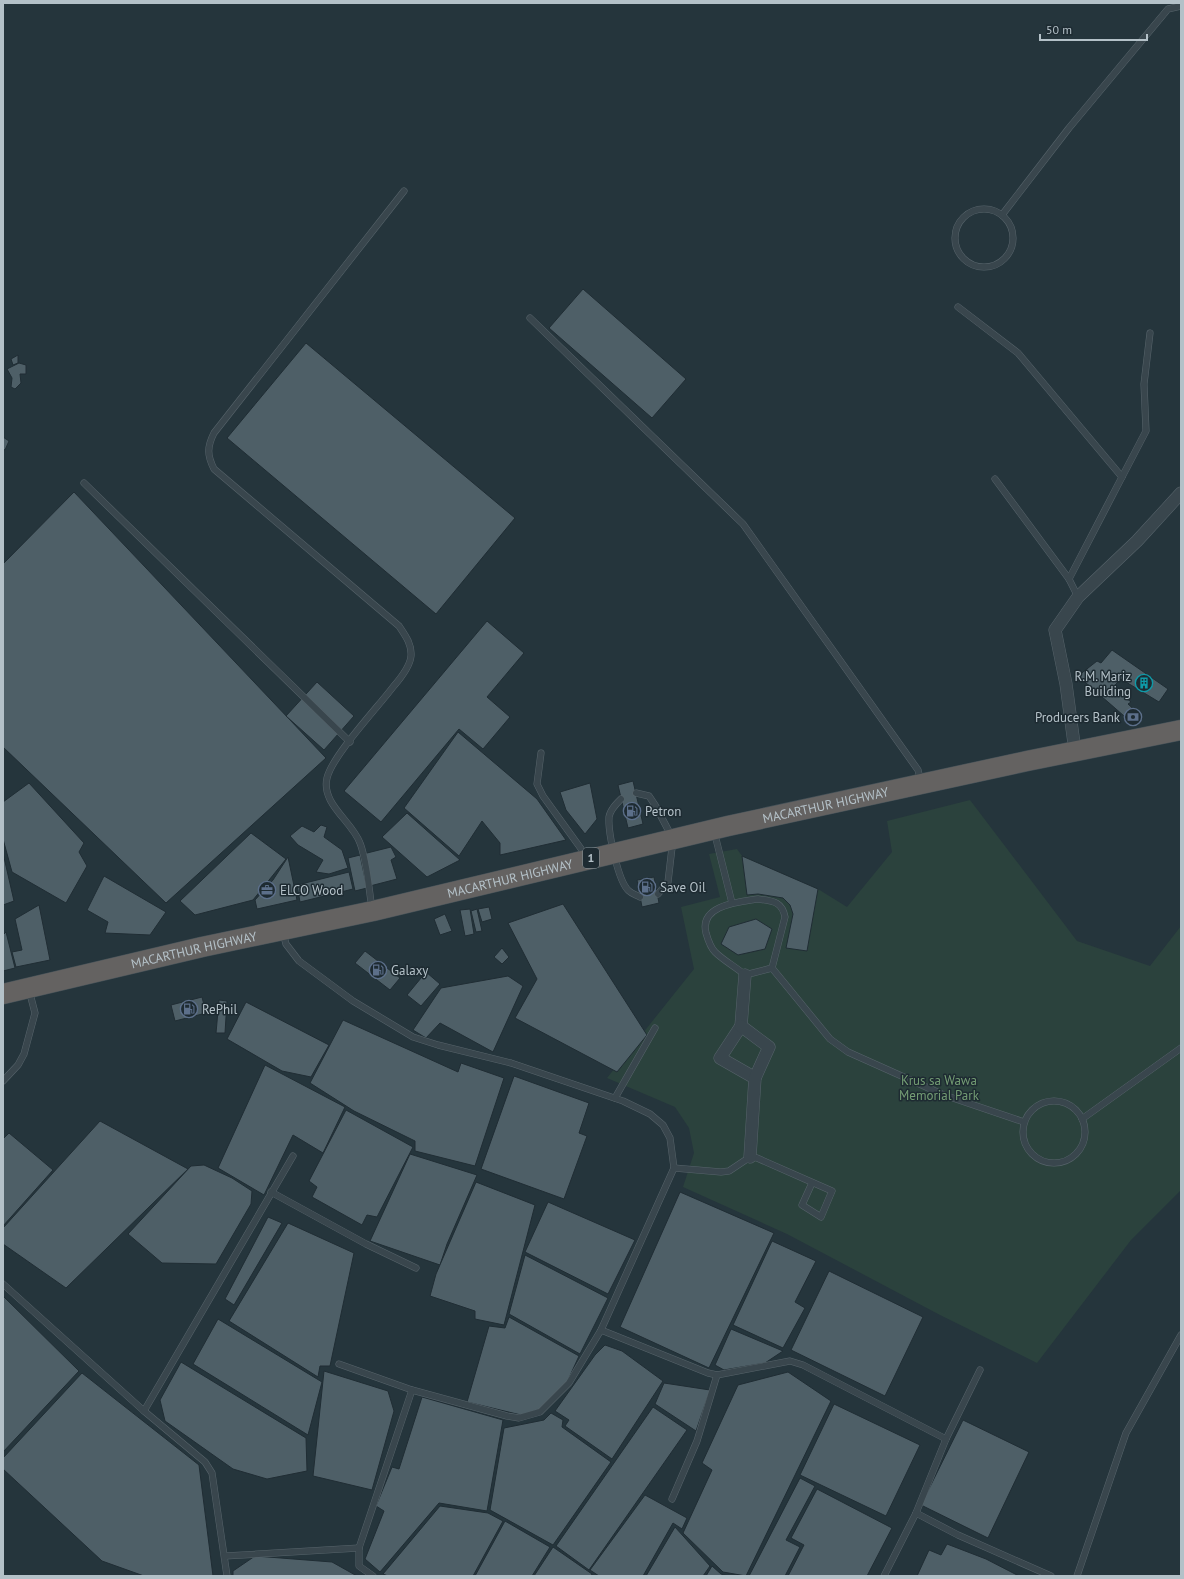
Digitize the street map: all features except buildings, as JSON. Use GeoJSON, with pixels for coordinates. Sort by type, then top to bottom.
{"type":"FeatureCollection","features":[{"type":"Feature","properties":{"kind":"highway","name":"MACARTHUR HIGHWAY"},"geometry":{"type":"LineString","coordinates":[[3,994],[202,947],[373,911],[673,839],[921,784],[1181,730]]}},
{"type":"Feature","properties":{"kind":"street"},"geometry":{"type":"LineString","coordinates":[[1075,751],[1066,684],[1055,630],[1078,597],[1137,541],[1181,493]]}},
{"type":"Feature","properties":{"kind":"street"},"geometry":{"type":"LineString","coordinates":[[745,975],[741,1026],[720,1058],[755,1078]]}},
{"type":"Feature","properties":{"kind":"street"},"geometry":{"type":"LineString","coordinates":[[741,1026],[769,1047],[755,1078],[750,1157]]}},
{"type":"Feature","properties":{"kind":"lane"},"geometry":{"type":"LineString","coordinates":[[1002,215],[1069,128],[1168,9],[1181,6]]}},
{"type":"Feature","properties":{"kind":"lane"},"geometry":{"type":"LineString","coordinates":[[373,911],[360,843],[347,821],[332,804],[327,793],[327,778],[335,761],[403,674],[411,656],[409,640],[399,626],[214,469],[208,457],[208,445],[219,427],[404,191]]}},
{"type":"Feature","properties":{"kind":"lane"},"geometry":{"type":"LineString","coordinates":[[979,209],[989,209],[1002,215],[1007,219],[1013,232],[1013,243],[1009,252],[1003,260],[989,267],[969,263],[961,256],[955,243],[955,232],[959,223],[965,215],[979,209]]}},
{"type":"Feature","properties":{"kind":"lane"},"geometry":{"type":"LineString","coordinates":[[958,307],[1018,353],[1122,476]]}},
{"type":"Feature","properties":{"kind":"lane"},"geometry":{"type":"LineString","coordinates":[[530,318],[743,524],[918,770],[921,784]]}},
{"type":"Feature","properties":{"kind":"lane"},"geometry":{"type":"LineString","coordinates":[[1069,579],[1146,431],[1144,384],[1150,334]]}},
{"type":"Feature","properties":{"kind":"lane"},"geometry":{"type":"LineString","coordinates":[[995,479],[1069,579],[1078,597]]}},
{"type":"Feature","properties":{"kind":"lane"},"geometry":{"type":"LineString","coordinates":[[84,483],[350,742]]}},
{"type":"Feature","properties":{"kind":"lane"},"geometry":{"type":"LineString","coordinates":[[541,753],[537,784],[542,796],[588,859]]}},
{"type":"Feature","properties":{"kind":"lane"},"geometry":{"type":"LineString","coordinates":[[636,793],[649,796],[656,804],[673,839],[668,882],[658,894]]}},
{"type":"Feature","properties":{"kind":"lane"},"geometry":{"type":"LineString","coordinates":[[621,799],[614,806],[609,816],[613,853],[623,882],[629,891],[640,897]]}},
{"type":"Feature","properties":{"kind":"lane"},"geometry":{"type":"LineString","coordinates":[[714,830],[732,903]]}},
{"type":"Feature","properties":{"kind":"lane"},"geometry":{"type":"LineString","coordinates":[[758,899],[772,901],[779,904],[783,909],[785,917],[772,968],[745,975],[715,952],[708,942],[705,928],[709,916],[718,908],[732,903],[758,899]]}},
{"type":"Feature","properties":{"kind":"lane"},"geometry":{"type":"LineString","coordinates":[[282,931],[286,944],[299,961],[353,1001],[413,1037],[438,1045],[511,1063],[615,1098],[650,1114],[663,1125],[670,1138],[674,1168],[601,1330],[568,1383],[540,1412],[519,1418],[507,1416],[412,1390],[339,1364]]}},
{"type":"Feature","properties":{"kind":"lane"},"geometry":{"type":"LineString","coordinates":[[772,968],[830,1039],[848,1052],[944,1095],[1024,1122]]}},
{"type":"Feature","properties":{"kind":"lane"},"geometry":{"type":"LineString","coordinates":[[3,1081],[18,1066],[24,1054],[35,1013],[29,988]]}},
{"type":"Feature","properties":{"kind":"lane"},"geometry":{"type":"LineString","coordinates":[[615,1098],[655,1028]]}},
{"type":"Feature","properties":{"kind":"lane"},"geometry":{"type":"LineString","coordinates":[[1082,1119],[1181,1048]]}},
{"type":"Feature","properties":{"kind":"lane"},"geometry":{"type":"LineString","coordinates":[[1056,1100],[1067,1103],[1078,1111],[1082,1119],[1086,1132],[1084,1143],[1077,1154],[1068,1160],[1059,1163],[1041,1161],[1032,1155],[1026,1147],[1023,1137],[1024,1122],[1037,1106],[1047,1101],[1056,1100]]}},
{"type":"Feature","properties":{"kind":"lane"},"geometry":{"type":"LineString","coordinates":[[144,1412],[293,1156]]}},
{"type":"Feature","properties":{"kind":"lane"},"geometry":{"type":"LineString","coordinates":[[674,1168],[721,1172],[729,1171],[750,1157],[757,1158],[832,1191],[821,1217],[802,1205],[812,1183]]}},
{"type":"Feature","properties":{"kind":"lane"},"geometry":{"type":"LineString","coordinates":[[271,1192],[366,1244],[416,1268]]}},
{"type":"Feature","properties":{"kind":"lane"},"geometry":{"type":"LineString","coordinates":[[3,1284],[144,1412],[205,1462],[212,1473],[227,1576]]}},
{"type":"Feature","properties":{"kind":"lane"},"geometry":{"type":"LineString","coordinates":[[601,1330],[708,1373],[718,1375],[790,1361],[803,1365],[946,1439]]}},
{"type":"Feature","properties":{"kind":"lane"},"geometry":{"type":"LineString","coordinates":[[1077,1576],[1126,1434],[1181,1335]]}},
{"type":"Feature","properties":{"kind":"lane"},"geometry":{"type":"LineString","coordinates":[[884,1576],[916,1512],[946,1439],[980,1370]]}},
{"type":"Feature","properties":{"kind":"lane"},"geometry":{"type":"LineString","coordinates":[[672,1499],[697,1441],[718,1375]]}},
{"type":"Feature","properties":{"kind":"lane"},"geometry":{"type":"LineString","coordinates":[[373,1576],[359,1566],[359,1548],[412,1390]]}},
{"type":"Feature","properties":{"kind":"lane"},"geometry":{"type":"LineString","coordinates":[[916,1512],[984,1548],[1051,1576]]}},
{"type":"Feature","properties":{"kind":"lane"},"geometry":{"type":"LineString","coordinates":[[225,1556],[359,1548]]}},
{"type":"Feature","properties":{"kind":"green space","name":"Krus sa Wawa Memorial Park"},"geometry":{"type":"Polygon","coordinates":[[[970,800],[1077,941],[1150,966],[1181,926],[1181,1190],[1131,1240],[1037,1363],[940,1315],[787,1234],[683,1187],[694,1153],[689,1128],[675,1107],[607,1078],[694,969],[681,907],[720,897],[709,854],[737,849],[742,856],[818,889],[847,907],[892,852],[887,821],[970,800]]]}},
{"type":"Feature","properties":{"kind":"place","name":"R.M. Mariz Building"},"geometry":{"type":"Point","coordinates":[1144,683]}},
{"type":"Feature","properties":{"kind":"place","name":"Producers Bank"},"geometry":{"type":"Point","coordinates":[1133,717]}},
{"type":"Feature","properties":{"kind":"place","name":"Petron"},"geometry":{"type":"Point","coordinates":[632,811]}},
{"type":"Feature","properties":{"kind":"place","name":"Save Oil"},"geometry":{"type":"Point","coordinates":[647,887]}},
{"type":"Feature","properties":{"kind":"place","name":"ELCO Wood"},"geometry":{"type":"Point","coordinates":[267,890]}},
{"type":"Feature","properties":{"kind":"place","name":"Galaxy"},"geometry":{"type":"Point","coordinates":[378,970]}},
{"type":"Feature","properties":{"kind":"place","name":"RePhil"},"geometry":{"type":"Point","coordinates":[189,1009]}}]}
